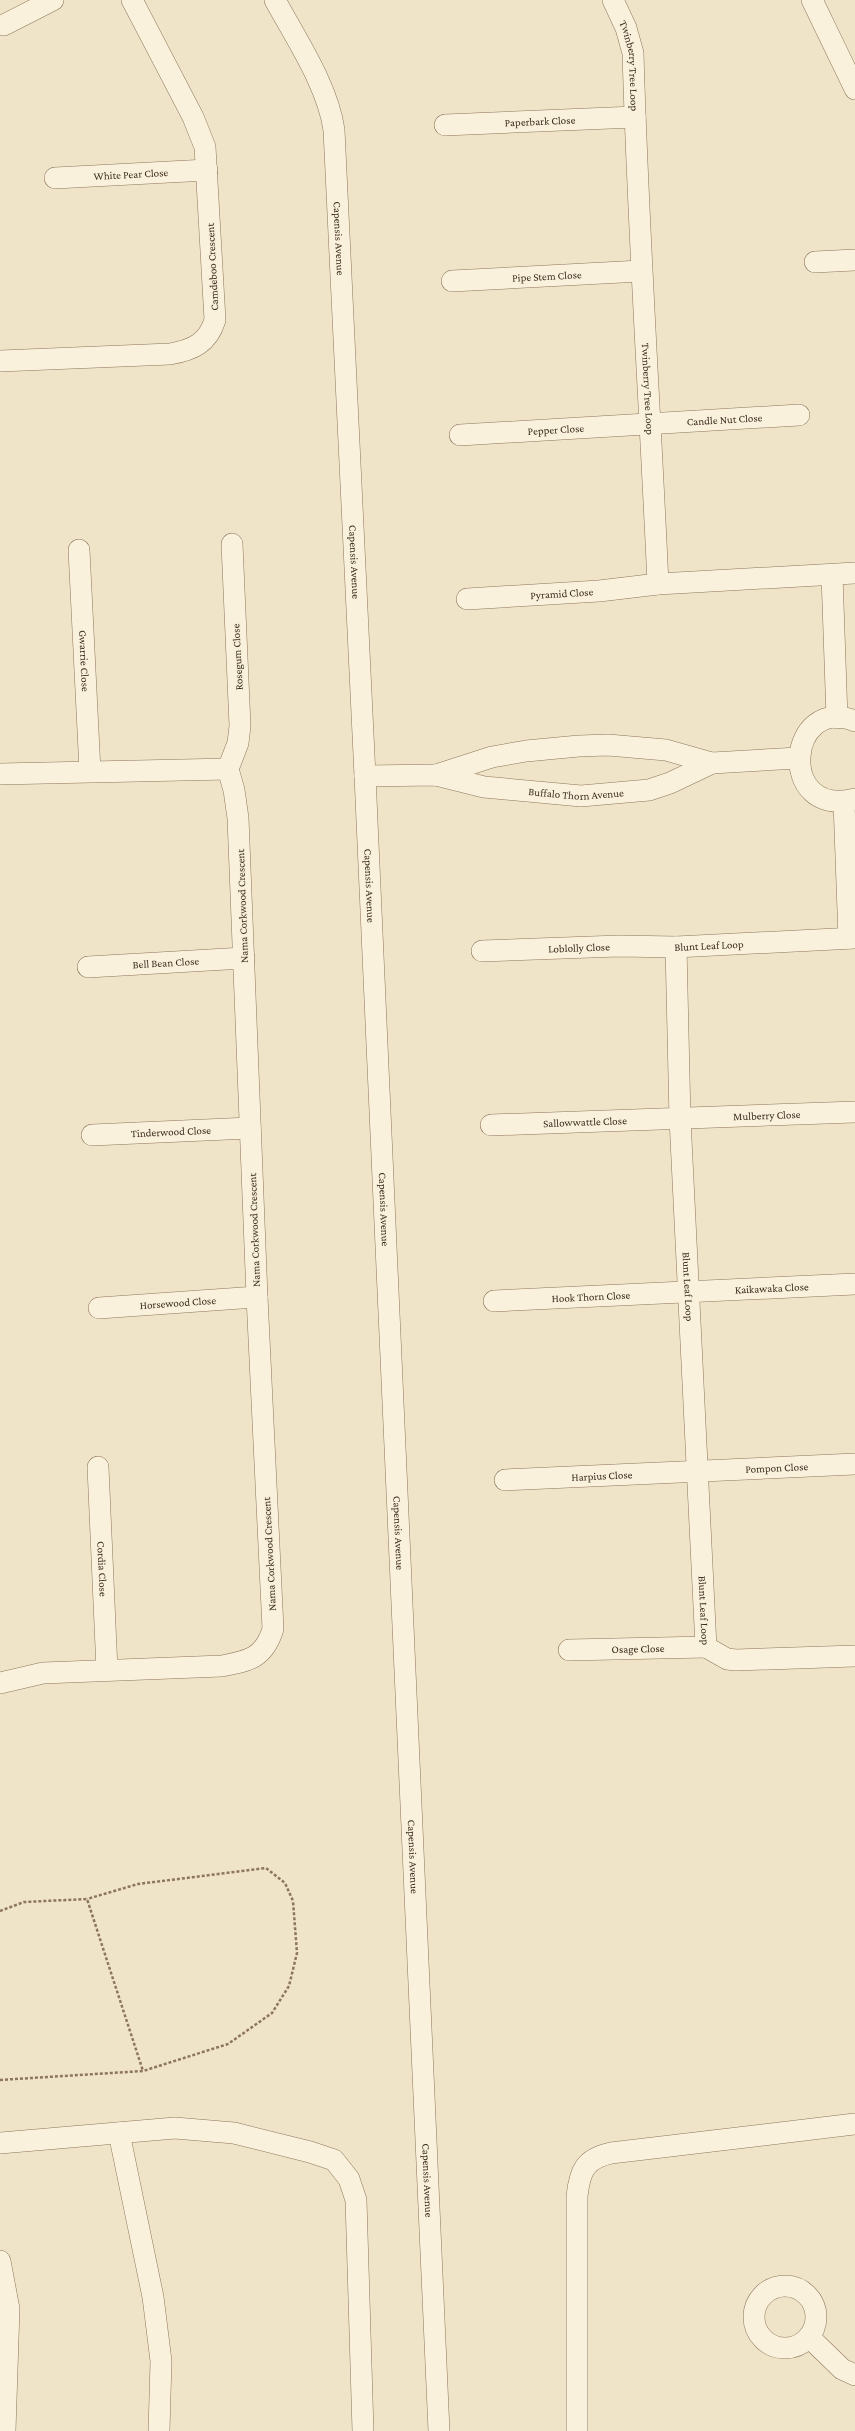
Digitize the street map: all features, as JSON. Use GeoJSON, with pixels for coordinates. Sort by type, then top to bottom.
{"type":"FeatureCollection","features":[{"type":"Feature","properties":{"kind":"street"},"geometry":{"type":"LineString","coordinates":[[4,25],[53,0]]}},
{"type":"Feature","properties":{"kind":"street","name":"Camdeboo Crescent"},"geometry":{"type":"LineString","coordinates":[[0,361],[170,354],[186,351],[202,343],[212,328],[215,320],[206,147],[201,133],[132,0]]}},
{"type":"Feature","properties":{"kind":"street","name":"Capensis Avenue"},"geometry":{"type":"LineString","coordinates":[[275,0],[330,107],[334,130],[366,776],[439,2431]]}},
{"type":"Feature","properties":{"kind":"street","name":"Twinberry Tree Loop"},"geometry":{"type":"LineString","coordinates":[[613,0],[631,41],[641,271],[651,424],[658,584]]}},
{"type":"Feature","properties":{"kind":"street"},"geometry":{"type":"LineString","coordinates":[[812,0],[855,89]]}},
{"type":"Feature","properties":{"kind":"street","name":"Paperbark Close"},"geometry":{"type":"LineString","coordinates":[[445,125],[634,117]]}},
{"type":"Feature","properties":{"kind":"street","name":"White Pear Close"},"geometry":{"type":"LineString","coordinates":[[56,178],[207,170]]}},
{"type":"Feature","properties":{"kind":"street"},"geometry":{"type":"LineString","coordinates":[[815,262],[855,260]]}},
{"type":"Feature","properties":{"kind":"street","name":"Pipe Stem Close"},"geometry":{"type":"LineString","coordinates":[[452,281],[641,271]]}},
{"type":"Feature","properties":{"kind":"street","name":"Candle Nut Close"},"geometry":{"type":"LineString","coordinates":[[651,424],[799,415]]}},
{"type":"Feature","properties":{"kind":"street","name":"Pepper Close"},"geometry":{"type":"LineString","coordinates":[[460,435],[651,424]]}},
{"type":"Feature","properties":{"kind":"street","name":"Rosegum Close"},"geometry":{"type":"LineString","coordinates":[[228,769],[238,742],[240,726],[232,544]]}},
{"type":"Feature","properties":{"kind":"street","name":"Gwarrie Close"},"geometry":{"type":"LineString","coordinates":[[79,550],[90,771]]}},
{"type":"Feature","properties":{"kind":"street"},"geometry":{"type":"LineString","coordinates":[[658,584],[855,574]]}},
{"type":"Feature","properties":{"kind":"street"},"geometry":{"type":"LineString","coordinates":[[832,575],[846,719],[818,724],[810,730],[800,748],[798,758],[804,781],[811,791],[832,801],[850,801]]}},
{"type":"Feature","properties":{"kind":"street","name":"Pyramid Close"},"geometry":{"type":"LineString","coordinates":[[466,599],[599,591],[658,584]]}},
{"type":"Feature","properties":{"kind":"street","name":"Buffalo Thorn Avenue"},"geometry":{"type":"LineString","coordinates":[[436,775],[492,757],[526,751],[579,746],[615,745],[666,750],[712,763],[798,758]]}},
{"type":"Feature","properties":{"kind":"street","name":"Buffalo Thorn Avenue"},"geometry":{"type":"LineString","coordinates":[[366,776],[436,775],[484,787],[581,796],[650,790],[670,783],[712,763]]}},
{"type":"Feature","properties":{"kind":"street"},"geometry":{"type":"LineString","coordinates":[[0,774],[228,769]]}},
{"type":"Feature","properties":{"kind":"street","name":"Nama Corkwood Crescent"},"geometry":{"type":"LineString","coordinates":[[0,1682],[43,1673],[222,1666],[241,1662],[257,1655],[270,1640],[273,1629],[257,1297],[238,818],[234,790],[228,769]]}},
{"type":"Feature","properties":{"kind":"street","name":"Blunt Leaf Loop"},"geometry":{"type":"LineString","coordinates":[[850,801],[852,938],[676,947],[680,1119],[706,1646],[727,1659],[736,1660],[855,1656]]}},
{"type":"Feature","properties":{"kind":"street","name":"Loblolly Close"},"geometry":{"type":"LineString","coordinates":[[482,951],[620,946],[676,947]]}},
{"type":"Feature","properties":{"kind":"street","name":"Bell Bean Close"},"geometry":{"type":"LineString","coordinates":[[88,968],[244,958]]}},
{"type":"Feature","properties":{"kind":"street","name":"Mulberry Close"},"geometry":{"type":"LineString","coordinates":[[680,1119],[855,1112]]}},
{"type":"Feature","properties":{"kind":"street","name":"Sallowwattle Close"},"geometry":{"type":"LineString","coordinates":[[491,1125],[680,1119]]}},
{"type":"Feature","properties":{"kind":"street","name":"Tinderwood Close"},"geometry":{"type":"LineString","coordinates":[[92,1135],[250,1128]]}},
{"type":"Feature","properties":{"kind":"street","name":"Kaikawaka Close"},"geometry":{"type":"LineString","coordinates":[[688,1293],[855,1284]]}},
{"type":"Feature","properties":{"kind":"street","name":"Hook Thorn Close"},"geometry":{"type":"LineString","coordinates":[[494,1301],[688,1293]]}},
{"type":"Feature","properties":{"kind":"street","name":"Horsewood Close"},"geometry":{"type":"LineString","coordinates":[[99,1308],[257,1297]]}},
{"type":"Feature","properties":{"kind":"street","name":"Pompon Close"},"geometry":{"type":"LineString","coordinates":[[698,1473],[855,1464]]}},
{"type":"Feature","properties":{"kind":"street","name":"Cordia Close"},"geometry":{"type":"LineString","coordinates":[[98,1467],[107,1670]]}},
{"type":"Feature","properties":{"kind":"street","name":"Harpius Close"},"geometry":{"type":"LineString","coordinates":[[505,1480],[698,1473]]}},
{"type":"Feature","properties":{"kind":"street","name":"Osage Close"},"geometry":{"type":"LineString","coordinates":[[569,1650],[706,1646]]}},
{"type":"Feature","properties":{"kind":"street"},"geometry":{"type":"LineString","coordinates":[[577,2431],[576,2196],[583,2170],[588,2162],[598,2156],[611,2153],[855,2124]]}},
{"type":"Feature","properties":{"kind":"street"},"geometry":{"type":"LineString","coordinates":[[0,2143],[175,2128],[234,2133],[310,2152],[334,2160],[349,2179],[356,2200],[363,2431]]}},
{"type":"Feature","properties":{"kind":"street"},"geometry":{"type":"LineString","coordinates":[[119,2133],[154,2298],[161,2360],[159,2431]]}},
{"type":"Feature","properties":{"kind":"street"},"geometry":{"type":"LineString","coordinates":[[0,2261],[9,2309],[4,2373],[5,2431]]}},
{"type":"Feature","properties":{"kind":"street"},"geometry":{"type":"LineString","coordinates":[[809,2337],[842,2369],[855,2375]]}},
{"type":"Feature","properties":{"kind":"path"},"geometry":{"type":"LineString","coordinates":[[0,1911],[24,1902],[87,1899],[138,1884],[266,1868],[285,1883],[293,1901],[297,1953],[290,1986],[272,2013],[228,2044],[143,2071],[0,2080]]}},
{"type":"Feature","properties":{"kind":"path"},"geometry":{"type":"LineString","coordinates":[[87,1899],[143,2071]]}}]}
